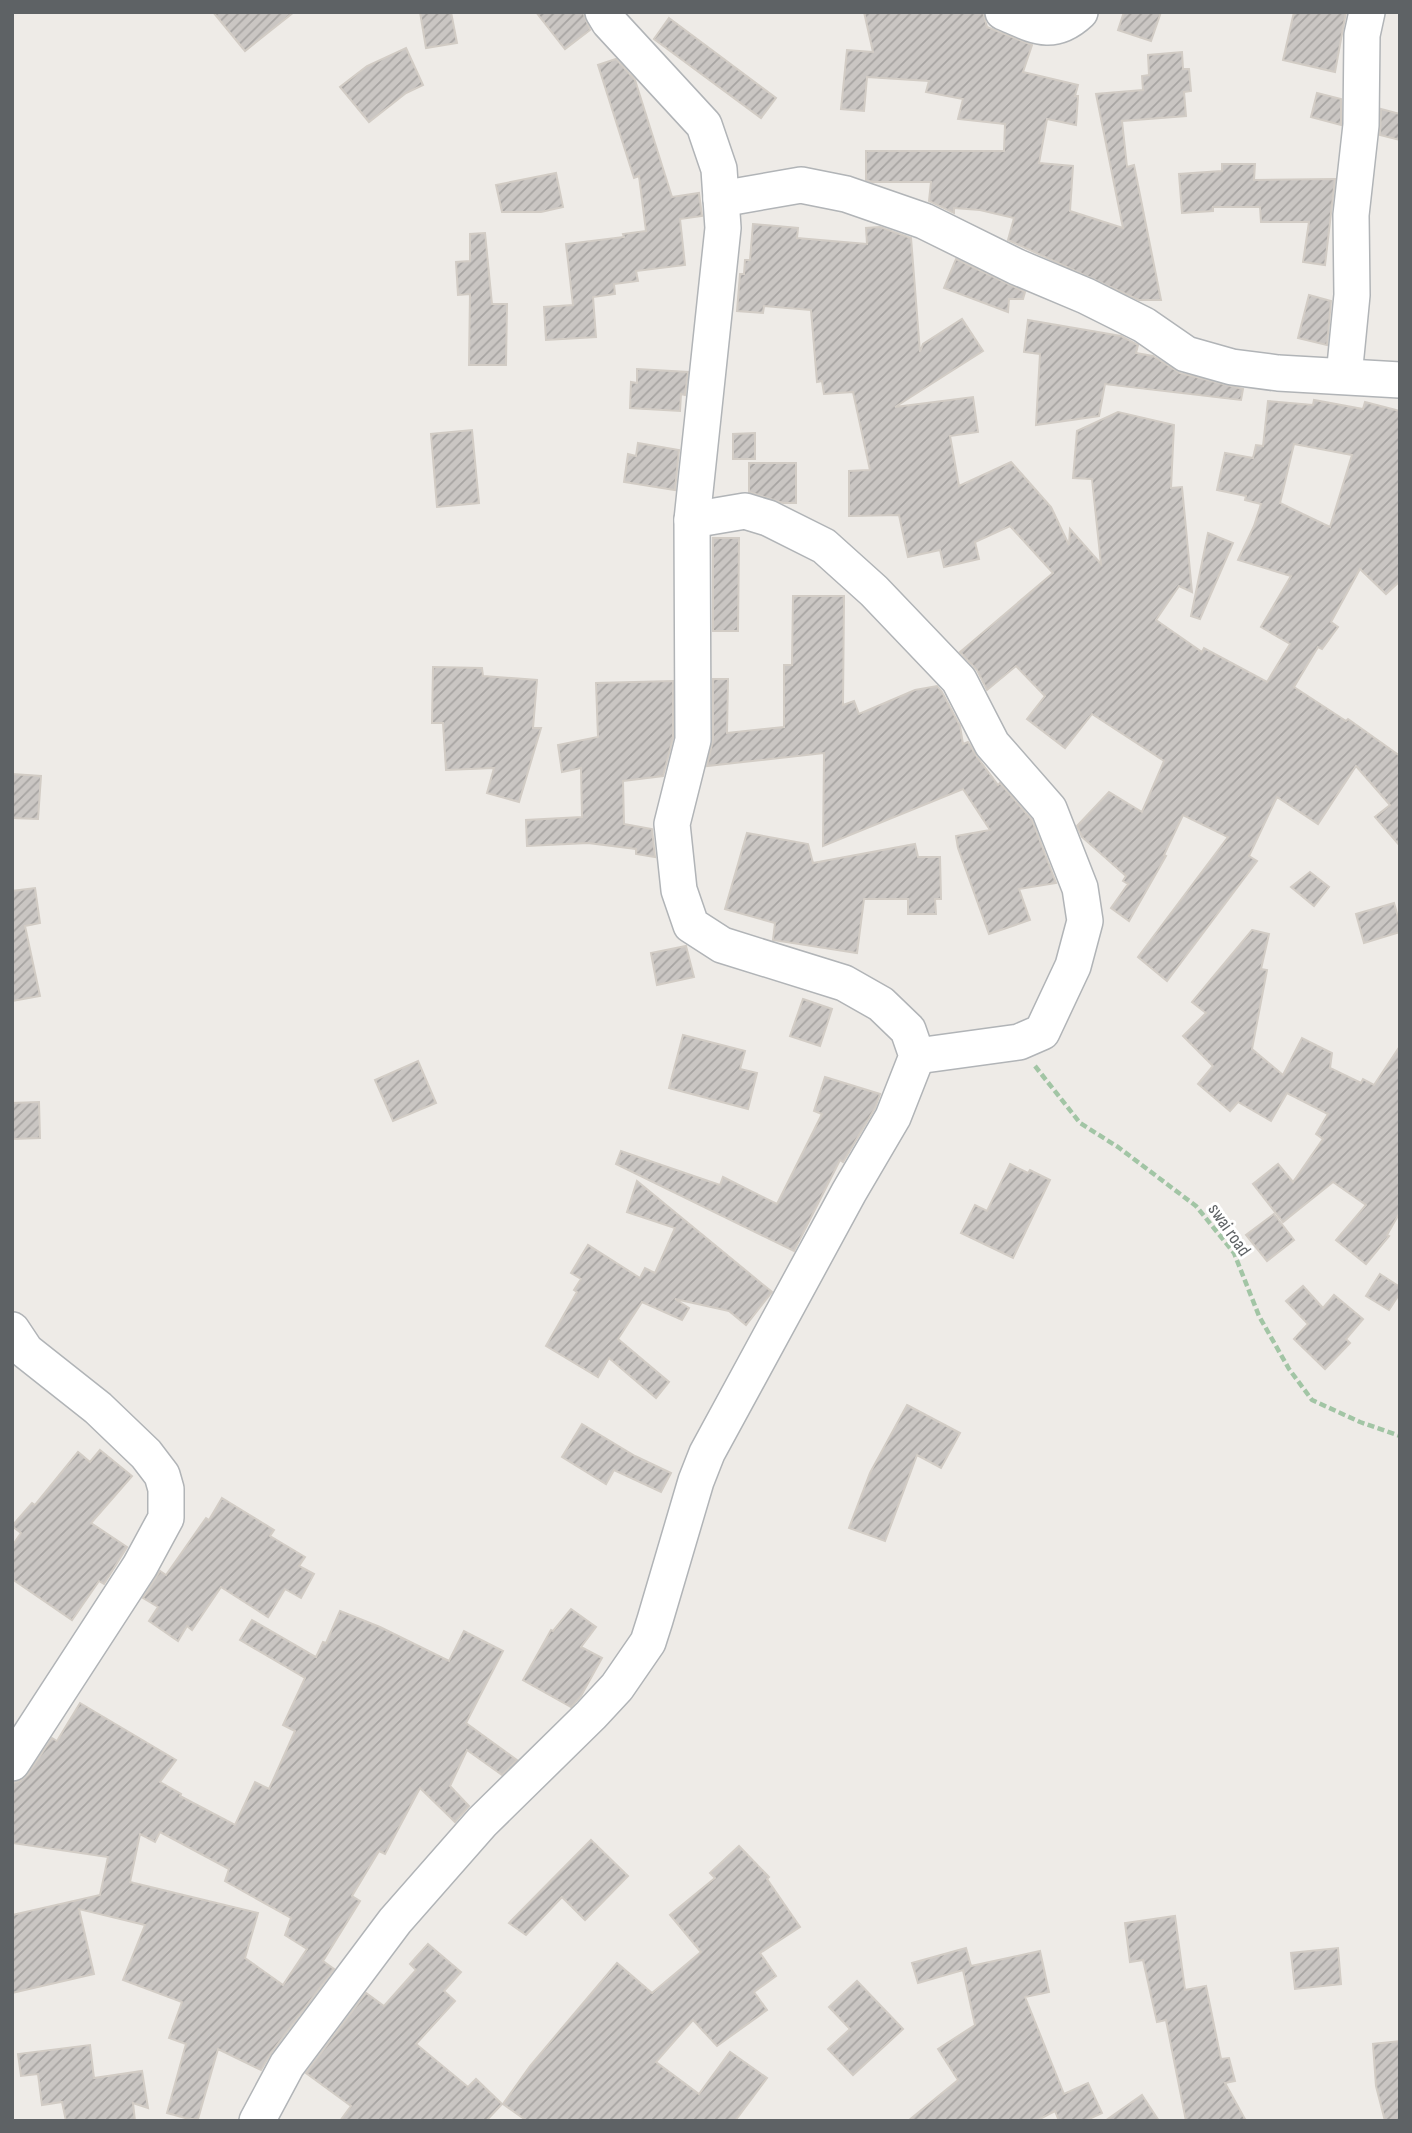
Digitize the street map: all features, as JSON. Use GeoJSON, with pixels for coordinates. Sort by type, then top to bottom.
{"type":"FeatureCollection","features":[{"type":"Feature","properties":{"kind":"street"},"geometry":{"type":"LineString","coordinates":[[257,2121],[287,2065],[395,1921],[482,1822],[591,1716],[634,1664],[648,1642],[696,1481],[707,1453],[849,1192],[893,1117],[917,1056],[908,1030],[881,1004],[844,983],[722,945],[691,925],[678,890],[672,824],[693,740],[692,520],[723,228],[719,169],[704,125],[609,22],[603,12]]}},
{"type":"Feature","properties":{"kind":"street"},"geometry":{"type":"LineString","coordinates":[[1003,12],[1040,28],[1061,27],[1080,12]]}},
{"type":"Feature","properties":{"kind":"street"},"geometry":{"type":"LineString","coordinates":[[1345,366],[1352,295],[1351,215],[1361,125],[1362,35],[1367,12]]}},
{"type":"Feature","properties":{"kind":"street"},"geometry":{"type":"LineString","coordinates":[[721,199],[801,186],[846,194],[924,221],[1017,267],[1086,296],[1144,325],[1186,354],[1232,367],[1255,370],[1400,380]]}},
{"type":"Feature","properties":{"kind":"street"},"geometry":{"type":"LineString","coordinates":[[692,520],[745,512],[768,518],[824,546],[873,591],[958,680],[992,744],[1049,809],[1080,888],[1085,921],[1073,966],[1042,1032],[1019,1042],[917,1056]]}},
{"type":"Feature","properties":{"kind":"street"},"geometry":{"type":"LineString","coordinates":[[12,1330],[26,1351],[98,1408],[146,1454],[162,1475],[166,1502],[166,1518],[140,1566],[12,1763]]}},
{"type":"Feature","properties":{"kind":"path","name":"swai road"},"geometry":{"type":"LineString","coordinates":[[1019,1042],[1080,1124],[1118,1147],[1196,1206],[1234,1253],[1259,1315],[1289,1369],[1312,1400],[1360,1422],[1400,1436]]}},
{"type":"Feature","properties":{"kind":"building"},"geometry":{"type":"Polygon","coordinates":[[[213,12],[294,12],[245,51],[213,12]]]}},
{"type":"Feature","properties":{"kind":"building"},"geometry":{"type":"Polygon","coordinates":[[[420,12],[451,12],[457,43],[426,48],[420,12]]]}},
{"type":"Feature","properties":{"kind":"building"},"geometry":{"type":"Polygon","coordinates":[[[536,12],[583,12],[590,30],[565,49],[536,12]]]}},
{"type":"Feature","properties":{"kind":"building"},"geometry":{"type":"Polygon","coordinates":[[[864,12],[983,12],[987,27],[1032,45],[1023,72],[1078,85],[1075,96],[1078,96],[1076,125],[1047,119],[1039,163],[1073,166],[1070,211],[1123,228],[1096,94],[1143,90],[1142,76],[1149,75],[1148,55],[1182,52],[1183,69],[1189,69],[1191,91],[1184,92],[1186,116],[1122,121],[1127,167],[1134,165],[1161,300],[1139,300],[1008,240],[1014,218],[980,210],[954,208],[954,213],[929,201],[931,182],[866,180],[866,151],[1004,151],[1005,124],[958,119],[963,99],[926,92],[929,81],[867,77],[864,111],[841,109],[847,50],[873,52],[864,12]]]}},
{"type":"Feature","properties":{"kind":"building"},"geometry":{"type":"Polygon","coordinates":[[[1124,12],[1161,12],[1151,41],[1118,30],[1124,12]]]}},
{"type":"Feature","properties":{"kind":"building"},"geometry":{"type":"Polygon","coordinates":[[[1294,12],[1346,12],[1335,72],[1283,60],[1294,12]]]}},
{"type":"Feature","properties":{"kind":"building"},"geometry":{"type":"Polygon","coordinates":[[[669,18],[776,98],[761,118],[654,39],[669,18]]]}},
{"type":"Feature","properties":{"kind":"building"},"geometry":{"type":"Polygon","coordinates":[[[406,48],[423,85],[406,93],[369,122],[340,87],[367,66],[406,48]]]}},
{"type":"Feature","properties":{"kind":"building"},"geometry":{"type":"Polygon","coordinates":[[[616,59],[635,80],[672,197],[699,193],[702,216],[680,219],[685,265],[636,271],[638,281],[614,284],[615,294],[593,297],[596,337],[546,340],[544,307],[573,305],[566,244],[624,237],[623,234],[646,231],[639,176],[634,178],[598,65],[616,59]]]}},
{"type":"Feature","properties":{"kind":"building"},"geometry":{"type":"Polygon","coordinates":[[[1317,93],[1341,99],[1341,125],[1311,117],[1317,93]]]}},
{"type":"Feature","properties":{"kind":"building"},"geometry":{"type":"Polygon","coordinates":[[[1381,109],[1400,114],[1400,140],[1380,135],[1381,109]]]}},
{"type":"Feature","properties":{"kind":"building"},"geometry":{"type":"Polygon","coordinates":[[[1222,164],[1255,164],[1254,180],[1335,179],[1325,265],[1303,262],[1309,222],[1261,222],[1260,207],[1213,207],[1213,211],[1182,213],[1179,174],[1222,171],[1222,164]]]}},
{"type":"Feature","properties":{"kind":"building"},"geometry":{"type":"Polygon","coordinates":[[[556,173],[563,207],[541,212],[502,212],[496,185],[556,173]]]}},
{"type":"Feature","properties":{"kind":"building"},"geometry":{"type":"Polygon","coordinates":[[[753,224],[798,228],[797,238],[867,244],[866,228],[880,227],[911,238],[920,352],[923,344],[962,319],[983,351],[895,407],[973,397],[978,432],[950,436],[959,486],[1011,462],[1051,507],[1069,545],[1070,529],[1101,564],[1092,479],[1073,478],[1077,431],[1118,412],[1174,425],[1171,488],[1182,487],[1192,592],[1179,586],[1156,620],[1202,652],[1204,648],[1267,682],[1290,644],[1261,627],[1291,576],[1238,560],[1261,504],[1245,500],[1246,496],[1217,490],[1225,453],[1253,458],[1256,445],[1263,446],[1268,401],[1313,405],[1314,400],[1363,409],[1365,402],[1400,411],[1400,581],[1386,594],[1360,569],[1331,622],[1338,627],[1322,649],[1318,647],[1294,687],[1346,721],[1348,719],[1400,756],[1400,846],[1375,817],[1390,805],[1356,766],[1318,824],[1277,797],[1249,856],[1257,861],[1167,981],[1138,957],[1228,837],[1183,815],[1164,855],[1166,856],[1129,921],[1111,908],[1128,884],[1123,881],[1126,876],[1082,837],[1077,826],[1109,792],[1142,812],[1164,761],[1092,714],[1065,748],[1027,719],[1045,696],[1016,666],[987,690],[977,670],[960,652],[1053,573],[1010,526],[975,542],[979,559],[944,567],[940,550],[908,557],[899,515],[849,516],[849,471],[870,470],[853,392],[824,394],[822,381],[817,382],[811,310],[764,306],[763,313],[737,311],[740,274],[744,274],[745,260],[750,260],[753,224]],[[1294,444],[1280,503],[1330,527],[1352,455],[1294,444]]]}},
{"type":"Feature","properties":{"kind":"building"},"geometry":{"type":"Polygon","coordinates":[[[485,233],[492,304],[507,304],[506,365],[469,365],[470,294],[458,295],[456,262],[470,261],[470,234],[485,233]]]}},
{"type":"Feature","properties":{"kind":"building"},"geometry":{"type":"Polygon","coordinates":[[[956,259],[1025,292],[1023,299],[1009,299],[1008,312],[944,288],[956,259]]]}},
{"type":"Feature","properties":{"kind":"building"},"geometry":{"type":"Polygon","coordinates":[[[1309,295],[1331,301],[1327,345],[1298,338],[1309,295]]]}},
{"type":"Feature","properties":{"kind":"building"},"geometry":{"type":"Polygon","coordinates":[[[1028,320],[1121,336],[1138,345],[1136,353],[1153,356],[1180,373],[1243,389],[1241,400],[1105,384],[1099,416],[1036,425],[1040,354],[1024,352],[1028,320]]]}},
{"type":"Feature","properties":{"kind":"building"},"geometry":{"type":"Polygon","coordinates":[[[637,369],[688,372],[685,395],[681,394],[680,411],[630,408],[631,382],[637,383],[637,369]]]}},
{"type":"Feature","properties":{"kind":"building"},"geometry":{"type":"Polygon","coordinates":[[[472,430],[479,503],[437,507],[431,434],[472,430]]]}},
{"type":"Feature","properties":{"kind":"building"},"geometry":{"type":"Polygon","coordinates":[[[755,433],[755,459],[733,459],[733,434],[755,433]]]}},
{"type":"Feature","properties":{"kind":"building"},"geometry":{"type":"Polygon","coordinates":[[[638,443],[679,450],[675,490],[624,482],[628,454],[636,456],[638,443]]]}},
{"type":"Feature","properties":{"kind":"building"},"geometry":{"type":"Polygon","coordinates":[[[749,463],[796,463],[796,503],[783,503],[749,492],[749,463]]]}},
{"type":"Feature","properties":{"kind":"building"},"geometry":{"type":"Polygon","coordinates":[[[1208,533],[1233,543],[1200,619],[1191,616],[1208,533]]]}},
{"type":"Feature","properties":{"kind":"building"},"geometry":{"type":"Polygon","coordinates":[[[713,538],[739,538],[738,631],[713,631],[713,538]]]}},
{"type":"Feature","properties":{"kind":"building"},"geometry":{"type":"Polygon","coordinates":[[[793,596],[844,596],[843,705],[854,701],[859,714],[915,690],[937,686],[942,692],[960,726],[963,744],[968,742],[998,785],[1000,783],[1032,820],[1056,883],[1019,889],[1030,920],[989,934],[956,836],[990,830],[963,789],[823,846],[824,753],[707,766],[713,740],[713,679],[728,679],[727,733],[784,727],[784,665],[792,665],[793,596]]]}},
{"type":"Feature","properties":{"kind":"building"},"geometry":{"type":"Polygon","coordinates":[[[433,667],[482,668],[483,676],[537,680],[533,728],[541,728],[519,802],[487,793],[494,768],[446,770],[443,723],[432,723],[433,667]]]}},
{"type":"Feature","properties":{"kind":"building"},"geometry":{"type":"Polygon","coordinates":[[[673,681],[673,738],[663,776],[623,781],[624,824],[652,829],[655,857],[636,854],[636,849],[588,843],[527,846],[526,820],[582,817],[581,768],[562,772],[558,745],[598,737],[596,683],[673,681]]]}},
{"type":"Feature","properties":{"kind":"building"},"geometry":{"type":"Polygon","coordinates":[[[12,774],[41,776],[38,819],[12,818],[12,774]]]}},
{"type":"Feature","properties":{"kind":"building"},"geometry":{"type":"Polygon","coordinates":[[[747,833],[808,844],[813,863],[915,844],[918,857],[940,857],[941,899],[935,899],[936,914],[908,914],[908,899],[864,899],[857,953],[773,940],[775,923],[725,909],[747,833]]]}},
{"type":"Feature","properties":{"kind":"building"},"geometry":{"type":"Polygon","coordinates":[[[1310,872],[1329,887],[1314,906],[1291,887],[1310,872]]]}},
{"type":"Feature","properties":{"kind":"building"},"geometry":{"type":"Polygon","coordinates":[[[35,888],[40,923],[25,926],[40,996],[12,1001],[12,891],[35,888]]]}},
{"type":"Feature","properties":{"kind":"building"},"geometry":{"type":"Polygon","coordinates":[[[1394,903],[1400,932],[1364,943],[1356,914],[1394,903]]]}},
{"type":"Feature","properties":{"kind":"building"},"geometry":{"type":"Polygon","coordinates":[[[1252,930],[1269,934],[1261,969],[1267,970],[1252,1049],[1283,1075],[1302,1038],[1332,1053],[1330,1068],[1361,1083],[1363,1079],[1374,1085],[1400,1046],[1400,1212],[1387,1235],[1389,1236],[1366,1264],[1336,1240],[1366,1205],[1333,1182],[1283,1222],[1253,1184],[1278,1164],[1293,1182],[1323,1139],[1316,1134],[1328,1114],[1287,1093],[1271,1121],[1238,1102],[1230,1111],[1198,1084],[1213,1066],[1183,1036],[1206,1013],[1192,1002],[1252,930]]]}},
{"type":"Feature","properties":{"kind":"building"},"geometry":{"type":"Polygon","coordinates":[[[686,946],[694,977],[657,985],[651,953],[686,946]]]}},
{"type":"Feature","properties":{"kind":"building"},"geometry":{"type":"Polygon","coordinates":[[[803,999],[832,1009],[820,1046],[790,1036],[803,999]]]}},
{"type":"Feature","properties":{"kind":"building"},"geometry":{"type":"Polygon","coordinates":[[[683,1035],[745,1051],[740,1069],[757,1073],[748,1109],[669,1088],[683,1035]]]}},
{"type":"Feature","properties":{"kind":"building"},"geometry":{"type":"Polygon","coordinates":[[[418,1061],[436,1103],[393,1121],[375,1080],[418,1061]]]}},
{"type":"Feature","properties":{"kind":"building"},"geometry":{"type":"Polygon","coordinates":[[[825,1077],[880,1094],[875,1108],[843,1162],[840,1160],[794,1251],[616,1164],[621,1151],[720,1185],[723,1177],[777,1204],[822,1114],[814,1111],[825,1077]]]}},
{"type":"Feature","properties":{"kind":"building"},"geometry":{"type":"Polygon","coordinates":[[[39,1102],[40,1138],[12,1139],[12,1103],[39,1102]]]}},
{"type":"Feature","properties":{"kind":"building"},"geometry":{"type":"Polygon","coordinates":[[[1010,1164],[1050,1180],[1013,1258],[961,1233],[975,1205],[987,1211],[1010,1164]]]}},
{"type":"Feature","properties":{"kind":"building"},"geometry":{"type":"Polygon","coordinates":[[[637,1181],[772,1292],[746,1325],[729,1311],[675,1299],[689,1308],[682,1320],[642,1302],[618,1339],[669,1382],[656,1398],[609,1358],[598,1377],[546,1346],[577,1292],[574,1290],[581,1279],[571,1273],[588,1245],[640,1278],[645,1268],[655,1273],[675,1228],[627,1212],[637,1181]]]}},
{"type":"Feature","properties":{"kind":"building"},"geometry":{"type":"Polygon","coordinates":[[[1274,1214],[1294,1240],[1267,1261],[1246,1235],[1274,1214]]]}},
{"type":"Feature","properties":{"kind":"building"},"geometry":{"type":"Polygon","coordinates":[[[1380,1274],[1400,1287],[1400,1293],[1389,1310],[1366,1296],[1380,1274]]]}},
{"type":"Feature","properties":{"kind":"building"},"geometry":{"type":"Polygon","coordinates":[[[1303,1286],[1323,1308],[1334,1295],[1363,1319],[1346,1339],[1350,1343],[1325,1369],[1294,1339],[1308,1324],[1286,1301],[1303,1286]]]}},
{"type":"Feature","properties":{"kind":"building"},"geometry":{"type":"Polygon","coordinates":[[[907,1405],[960,1433],[941,1468],[917,1455],[885,1541],[849,1528],[870,1473],[907,1405]]]}},
{"type":"Feature","properties":{"kind":"building"},"geometry":{"type":"Polygon","coordinates":[[[582,1424],[635,1456],[671,1473],[661,1492],[614,1470],[606,1484],[562,1457],[582,1424]]]}},
{"type":"Feature","properties":{"kind":"building"},"geometry":{"type":"Polygon","coordinates":[[[100,1450],[132,1476],[91,1523],[127,1547],[104,1584],[99,1581],[72,1620],[12,1579],[12,1546],[21,1533],[12,1526],[32,1503],[35,1505],[78,1452],[90,1462],[100,1450]]]}},
{"type":"Feature","properties":{"kind":"building"},"geometry":{"type":"Polygon","coordinates":[[[222,1498],[274,1530],[270,1536],[305,1557],[299,1566],[314,1574],[301,1598],[285,1589],[268,1617],[221,1587],[192,1630],[187,1626],[178,1641],[149,1621],[158,1607],[143,1598],[160,1571],[166,1575],[206,1518],[209,1520],[222,1498]]]}},
{"type":"Feature","properties":{"kind":"building"},"geometry":{"type":"Polygon","coordinates":[[[571,1609],[596,1627],[581,1647],[602,1658],[581,1696],[571,1707],[523,1680],[551,1630],[553,1631],[571,1609]]]}},
{"type":"Feature","properties":{"kind":"building"},"geometry":{"type":"Polygon","coordinates":[[[340,1611],[380,1627],[449,1661],[464,1631],[503,1651],[466,1723],[517,1760],[502,1775],[467,1750],[450,1786],[469,1806],[455,1822],[420,1788],[385,1854],[379,1851],[352,1896],[360,1901],[323,1961],[334,1969],[261,2070],[218,2049],[198,2119],[167,2113],[186,2044],[169,2038],[182,2002],[123,1980],[145,1925],[79,1909],[94,1974],[12,1993],[12,1915],[100,1895],[108,1857],[12,1843],[12,1783],[20,1781],[28,1774],[52,1738],[57,1741],[80,1703],[176,1760],[160,1782],[181,1794],[180,1796],[235,1825],[255,1782],[269,1789],[295,1731],[283,1725],[305,1678],[240,1640],[252,1620],[316,1657],[323,1642],[326,1643],[340,1611]],[[160,1832],[155,1842],[140,1834],[130,1882],[258,1913],[245,1958],[283,1985],[307,1949],[285,1935],[291,1918],[225,1881],[229,1869],[160,1832]]]}},
{"type":"Feature","properties":{"kind":"building"},"geometry":{"type":"Polygon","coordinates":[[[591,1840],[628,1876],[585,1920],[562,1897],[526,1935],[509,1923],[591,1840]]]}},
{"type":"Feature","properties":{"kind":"building"},"geometry":{"type":"Polygon","coordinates":[[[739,1846],[769,1877],[767,1879],[800,1927],[760,1953],[776,1976],[754,1992],[767,2010],[717,2046],[693,2020],[656,2062],[699,2094],[730,2052],[767,2078],[735,2121],[527,2121],[503,2104],[530,2066],[617,1963],[652,1993],[701,1952],[670,1915],[715,1878],[710,1873],[739,1846]]]}},
{"type":"Feature","properties":{"kind":"building"},"geometry":{"type":"Polygon","coordinates":[[[1175,1916],[1185,1990],[1206,1986],[1221,2059],[1229,2058],[1235,2081],[1225,2083],[1246,2121],[1186,2121],[1166,2020],[1157,2022],[1143,1960],[1130,1962],[1125,1923],[1175,1916]]]}},
{"type":"Feature","properties":{"kind":"building"},"geometry":{"type":"Polygon","coordinates":[[[428,1944],[461,1972],[444,1991],[455,2001],[416,2044],[468,2087],[476,2079],[502,2104],[486,2121],[340,2121],[351,2106],[306,2073],[366,1993],[384,2006],[416,1970],[410,1964],[428,1944]]]}},
{"type":"Feature","properties":{"kind":"building"},"geometry":{"type":"Polygon","coordinates":[[[966,1948],[971,1966],[1040,1951],[1049,1992],[1025,1997],[1064,2094],[1088,2083],[1102,2113],[1085,2121],[1059,2121],[1055,2111],[1036,2121],[908,2121],[958,2080],[938,2049],[975,2025],[963,1970],[918,1983],[912,1963],[966,1948]]]}},
{"type":"Feature","properties":{"kind":"building"},"geometry":{"type":"Polygon","coordinates":[[[1338,1948],[1341,1984],[1295,1989],[1291,1953],[1338,1948]]]}},
{"type":"Feature","properties":{"kind":"building"},"geometry":{"type":"Polygon","coordinates":[[[857,1981],[903,2029],[853,2075],[828,2049],[850,2029],[829,2007],[857,1981]]]}},
{"type":"Feature","properties":{"kind":"building"},"geometry":{"type":"Polygon","coordinates":[[[1400,2041],[1400,2121],[1385,2121],[1376,2086],[1373,2044],[1400,2041]]]}},
{"type":"Feature","properties":{"kind":"building"},"geometry":{"type":"Polygon","coordinates":[[[90,2045],[94,2078],[142,2071],[148,2108],[133,2103],[135,2121],[66,2121],[62,2102],[42,2105],[38,2074],[21,2076],[18,2054],[90,2045]]]}},
{"type":"Feature","properties":{"kind":"building"},"geometry":{"type":"Polygon","coordinates":[[[1142,2095],[1159,2121],[1105,2121],[1142,2095]]]}}]}
